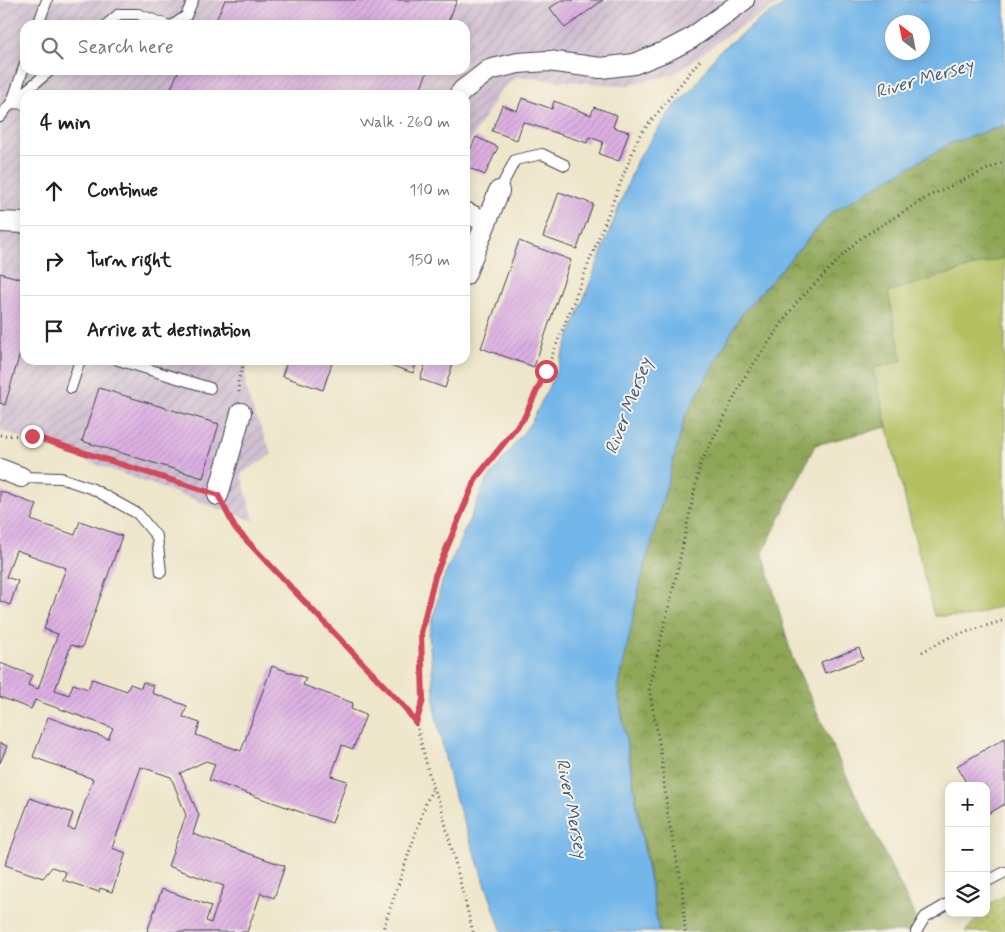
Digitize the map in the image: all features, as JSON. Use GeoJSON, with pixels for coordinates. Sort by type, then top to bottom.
{"type":"FeatureCollection","features":[{"type":"Feature","properties":{"kind":"street"},"geometry":{"type":"LineString","coordinates":[[463,90],[489,70],[518,62],[548,61],[601,68],[634,64],[690,39],[744,0]]}},
{"type":"Feature","properties":{"kind":"street"},"geometry":{"type":"LineString","coordinates":[[470,262],[499,190]]}},
{"type":"Feature","properties":{"kind":"street"},"geometry":{"type":"LineString","coordinates":[[470,214],[486,222]]}},
{"type":"Feature","properties":{"kind":"street"},"geometry":{"type":"LineString","coordinates":[[0,222],[20,223]]}},
{"type":"Feature","properties":{"kind":"street"},"geometry":{"type":"LineString","coordinates":[[218,495],[241,413]]}},
{"type":"Feature","properties":{"kind":"street"},"geometry":{"type":"LineString","coordinates":[[0,469],[22,477]]}},
{"type":"Feature","properties":{"kind":"lane"},"geometry":{"type":"LineString","coordinates":[[40,20],[47,0]]}},
{"type":"Feature","properties":{"kind":"lane"},"geometry":{"type":"LineString","coordinates":[[180,20],[186,16],[192,0]]}},
{"type":"Feature","properties":{"kind":"lane"},"geometry":{"type":"LineString","coordinates":[[112,20],[119,14],[138,14],[154,20]]}},
{"type":"Feature","properties":{"kind":"lane"},"geometry":{"type":"LineString","coordinates":[[11,103],[21,75]]}},
{"type":"Feature","properties":{"kind":"lane"},"geometry":{"type":"LineString","coordinates":[[27,90],[45,75]]}},
{"type":"Feature","properties":{"kind":"lane"},"geometry":{"type":"LineString","coordinates":[[0,117],[11,103],[20,96]]}},
{"type":"Feature","properties":{"kind":"lane"},"geometry":{"type":"LineString","coordinates":[[11,103],[20,104]]}},
{"type":"Feature","properties":{"kind":"lane"},"geometry":{"type":"LineString","coordinates":[[499,190],[516,160],[542,154],[565,164]]}},
{"type":"Feature","properties":{"kind":"lane"},"geometry":{"type":"LineString","coordinates":[[71,388],[78,365]]}},
{"type":"Feature","properties":{"kind":"lane"},"geometry":{"type":"LineString","coordinates":[[134,365],[210,388]]}},
{"type":"Feature","properties":{"kind":"lane"},"geometry":{"type":"LineString","coordinates":[[22,477],[61,478],[93,489],[138,514],[157,538],[161,572]]}},
{"type":"Feature","properties":{"kind":"lane"},"geometry":{"type":"LineString","coordinates":[[990,880],[1005,872]]}},
{"type":"Feature","properties":{"kind":"lane"},"geometry":{"type":"LineString","coordinates":[[916,932],[925,916],[945,906]]}},
{"type":"Feature","properties":{"kind":"path"},"geometry":{"type":"LineString","coordinates":[[416,723],[423,700],[421,633],[435,576],[476,478],[524,418],[546,371],[639,136],[700,60],[707,54]]}},
{"type":"Feature","properties":{"kind":"path"},"geometry":{"type":"LineString","coordinates":[[685,932],[682,886],[668,817],[660,748],[649,688],[676,577],[700,465],[744,378],[796,303],[858,240],[929,196],[1005,161]]}},
{"type":"Feature","properties":{"kind":"path"},"geometry":{"type":"LineString","coordinates":[[241,413],[238,381],[243,365]]}},
{"type":"Feature","properties":{"kind":"path"},"geometry":{"type":"LineString","coordinates":[[0,435],[32,436],[218,495],[235,528],[406,709],[416,723],[433,789],[440,803],[473,932]]}},
{"type":"Feature","properties":{"kind":"path"},"geometry":{"type":"LineString","coordinates":[[922,652],[950,637],[1005,620]]}},
{"type":"Feature","properties":{"kind":"path"},"geometry":{"type":"LineString","coordinates":[[382,932],[426,803],[433,789]]}},
{"type":"Feature","properties":{"kind":"shaded area"},"geometry":{"type":"Polygon","coordinates":[[[0,0],[785,0],[726,36],[674,74],[624,86],[517,77],[500,91],[470,141],[470,90],[20,90],[20,365],[248,365],[245,376],[246,388],[251,405],[272,454],[241,474],[254,521],[0,430],[0,0]]]}},
{"type":"Feature","properties":{"kind":"green space"},"geometry":{"type":"Polygon","coordinates":[[[1005,125],[1005,257],[888,292],[902,360],[873,369],[887,427],[815,445],[763,553],[792,657],[844,771],[923,932],[659,932],[618,690],[640,584],[685,417],[741,315],[831,213],[949,144],[1005,125]]]}},
{"type":"Feature","properties":{"kind":"green space"},"geometry":{"type":"Polygon","coordinates":[[[1005,257],[1005,605],[969,617],[934,616],[873,369],[902,360],[888,292],[1005,257]]]}},
{"type":"Feature","properties":{"kind":"green space"},"geometry":{"type":"Polygon","coordinates":[[[1005,895],[1005,932],[965,932],[978,917],[990,917],[991,903],[1005,895]]]}},
{"type":"Feature","properties":{"kind":"water","name":"River Mersey"},"geometry":{"type":"Polygon","coordinates":[[[793,0],[1005,0],[1005,125],[949,144],[831,213],[741,315],[685,417],[640,584],[618,690],[659,932],[502,932],[451,785],[436,716],[429,635],[442,582],[486,482],[532,421],[555,374],[637,160],[672,109],[695,86],[717,53],[762,18],[793,0]]]}},
{"type":"Feature","properties":{"kind":"building"},"geometry":{"type":"Polygon","coordinates":[[[225,0],[457,0],[449,20],[216,20],[225,0]]]}},
{"type":"Feature","properties":{"kind":"building"},"geometry":{"type":"Polygon","coordinates":[[[562,0],[603,0],[565,28],[550,8],[562,0]]]}},
{"type":"Feature","properties":{"kind":"building"},"geometry":{"type":"Polygon","coordinates":[[[177,75],[426,75],[420,90],[170,90],[177,75]]]}},
{"type":"Feature","properties":{"kind":"building"},"geometry":{"type":"Polygon","coordinates":[[[522,98],[552,109],[554,101],[591,115],[594,107],[617,115],[613,127],[629,132],[619,161],[599,154],[603,142],[589,137],[587,143],[523,122],[517,140],[492,131],[502,105],[517,111],[522,98]]]}},
{"type":"Feature","properties":{"kind":"building"},"geometry":{"type":"Polygon","coordinates":[[[476,137],[498,147],[485,175],[470,168],[470,151],[476,137]]]}},
{"type":"Feature","properties":{"kind":"building"},"geometry":{"type":"Polygon","coordinates":[[[559,192],[593,204],[577,249],[543,237],[559,192]]]}},
{"type":"Feature","properties":{"kind":"building"},"geometry":{"type":"Polygon","coordinates":[[[519,241],[571,260],[534,367],[481,348],[519,241]]]}},
{"type":"Feature","properties":{"kind":"building"},"geometry":{"type":"Polygon","coordinates":[[[0,273],[20,279],[20,353],[5,405],[0,403],[0,273]]]}},
{"type":"Feature","properties":{"kind":"building"},"geometry":{"type":"Polygon","coordinates":[[[286,365],[331,365],[323,390],[282,376],[286,365]]]}},
{"type":"Feature","properties":{"kind":"building"},"geometry":{"type":"Polygon","coordinates":[[[390,365],[415,365],[413,373],[390,365]]]}},
{"type":"Feature","properties":{"kind":"building"},"geometry":{"type":"Polygon","coordinates":[[[425,365],[452,365],[445,388],[420,379],[425,365]]]}},
{"type":"Feature","properties":{"kind":"building"},"geometry":{"type":"Polygon","coordinates":[[[99,388],[219,424],[203,478],[82,441],[99,388]]]}},
{"type":"Feature","properties":{"kind":"building"},"geometry":{"type":"Polygon","coordinates":[[[0,491],[37,505],[31,520],[75,535],[80,521],[122,536],[82,648],[71,645],[55,690],[69,695],[73,684],[88,689],[92,679],[127,691],[130,684],[141,688],[143,682],[154,686],[152,693],[187,706],[183,717],[200,723],[196,735],[241,751],[272,666],[306,678],[303,685],[353,703],[351,709],[366,715],[353,749],[342,745],[331,776],[347,781],[332,823],[209,780],[215,764],[206,761],[180,773],[199,815],[193,834],[285,866],[274,898],[261,893],[247,932],[147,932],[162,889],[211,906],[206,921],[211,923],[224,886],[168,866],[186,815],[171,777],[141,767],[112,848],[126,853],[112,892],[100,888],[99,892],[63,880],[66,872],[52,867],[43,878],[5,865],[30,798],[73,813],[68,828],[75,830],[93,779],[33,757],[48,717],[108,739],[113,728],[35,700],[31,709],[0,697],[0,663],[32,675],[28,685],[38,689],[58,634],[44,629],[66,568],[16,550],[6,577],[18,581],[10,605],[0,601],[0,491]]]}},
{"type":"Feature","properties":{"kind":"building"},"geometry":{"type":"Polygon","coordinates":[[[859,648],[863,659],[825,673],[821,662],[859,648]]]}},
{"type":"Feature","properties":{"kind":"building"},"geometry":{"type":"Polygon","coordinates":[[[1005,738],[1005,804],[990,813],[990,782],[966,782],[957,766],[1005,738]]]}},
{"type":"Feature","properties":{"kind":"building"},"geometry":{"type":"Polygon","coordinates":[[[0,743],[7,746],[0,763],[0,743]]]}},
{"type":"Feature","properties":{"kind":"route"},"geometry":{"type":"LineString","coordinates":[[32,436],[218,495],[235,528],[406,709],[416,723],[423,700],[421,633],[435,576],[476,478],[524,418],[546,371]]}}]}
